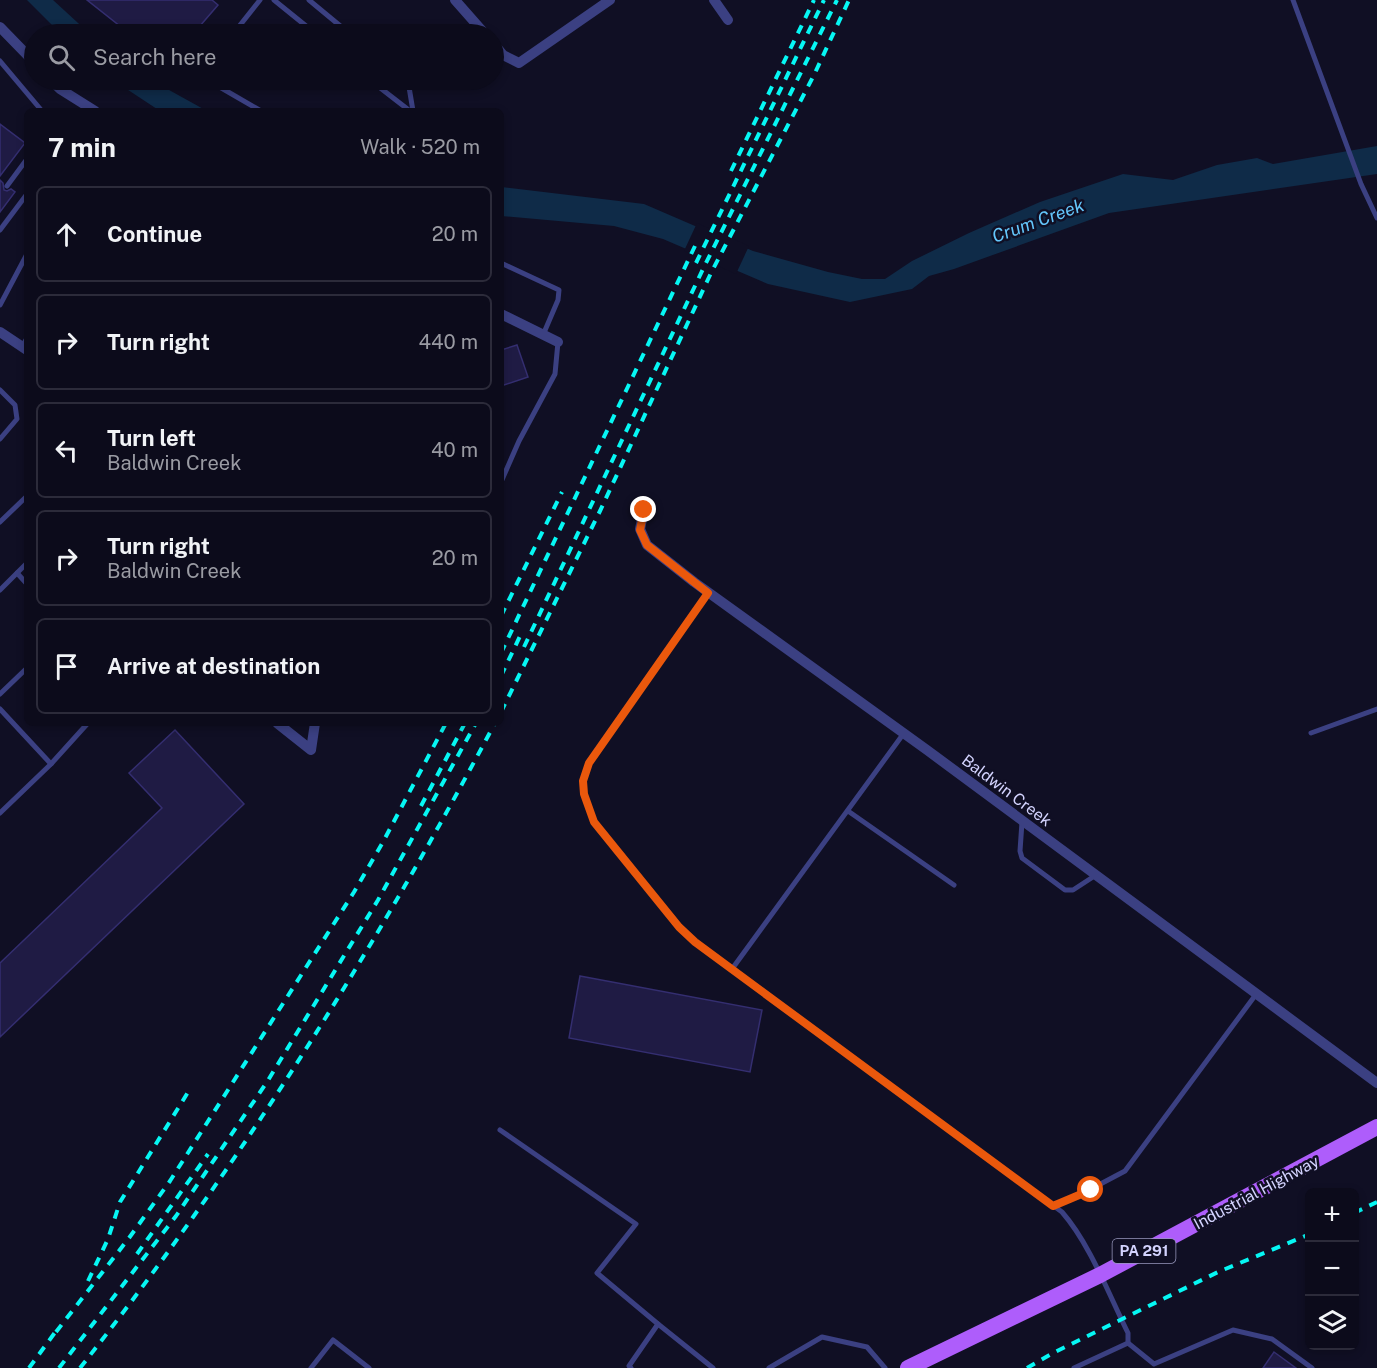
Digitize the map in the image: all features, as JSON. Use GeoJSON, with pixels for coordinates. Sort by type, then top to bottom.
{"type":"FeatureCollection","features":[{"type":"Feature","properties":{"kind":"main road","name":"Industrial Highway"},"geometry":{"type":"LineString","coordinates":[[908,1368],[1100,1275],[1377,1127]]}},
{"type":"Feature","properties":{"kind":"street"},"geometry":{"type":"LineString","coordinates":[[455,0],[476,24]]}},
{"type":"Feature","properties":{"kind":"street"},"geometry":{"type":"LineString","coordinates":[[504,56],[519,63],[610,0]]}},
{"type":"Feature","properties":{"kind":"street"},"geometry":{"type":"LineString","coordinates":[[714,0],[728,20]]}},
{"type":"Feature","properties":{"kind":"street"},"geometry":{"type":"LineString","coordinates":[[0,27],[24,52]]}},
{"type":"Feature","properties":{"kind":"street"},"geometry":{"type":"LineString","coordinates":[[62,90],[90,108]]}},
{"type":"Feature","properties":{"kind":"street"},"geometry":{"type":"LineString","coordinates":[[504,316],[558,342]]}},
{"type":"Feature","properties":{"kind":"street"},"geometry":{"type":"LineString","coordinates":[[0,332],[24,344]]}},
{"type":"Feature","properties":{"kind":"street","name":"Baldwin Creek"},"geometry":{"type":"LineString","coordinates":[[644,510],[640,530],[647,545],[708,593],[1023,820],[1377,1083]]}},
{"type":"Feature","properties":{"kind":"street"},"geometry":{"type":"LineString","coordinates":[[281,726],[311,750],[315,726]]}},
{"type":"Feature","properties":{"kind":"lane"},"geometry":{"type":"LineString","coordinates":[[241,24],[258,3],[250,0]]}},
{"type":"Feature","properties":{"kind":"lane"},"geometry":{"type":"LineString","coordinates":[[274,0],[304,24]]}},
{"type":"Feature","properties":{"kind":"lane"},"geometry":{"type":"LineString","coordinates":[[309,0],[338,24]]}},
{"type":"Feature","properties":{"kind":"lane"},"geometry":{"type":"LineString","coordinates":[[1293,0],[1361,184],[1377,218]]}},
{"type":"Feature","properties":{"kind":"lane"},"geometry":{"type":"LineString","coordinates":[[0,61],[24,90]]}},
{"type":"Feature","properties":{"kind":"lane"},"geometry":{"type":"LineString","coordinates":[[24,90],[39,108]]}},
{"type":"Feature","properties":{"kind":"lane"},"geometry":{"type":"LineString","coordinates":[[225,90],[256,108]]}},
{"type":"Feature","properties":{"kind":"lane"},"geometry":{"type":"LineString","coordinates":[[384,90],[408,108]]}},
{"type":"Feature","properties":{"kind":"lane"},"geometry":{"type":"LineString","coordinates":[[410,90],[412,108]]}},
{"type":"Feature","properties":{"kind":"lane"},"geometry":{"type":"LineString","coordinates":[[7,186],[24,163]]}},
{"type":"Feature","properties":{"kind":"lane"},"geometry":{"type":"LineString","coordinates":[[0,230],[24,198]]}},
{"type":"Feature","properties":{"kind":"lane"},"geometry":{"type":"LineString","coordinates":[[0,305],[24,260]]}},
{"type":"Feature","properties":{"kind":"lane"},"geometry":{"type":"LineString","coordinates":[[504,264],[559,290],[558,300],[543,335]]}},
{"type":"Feature","properties":{"kind":"lane"},"geometry":{"type":"LineString","coordinates":[[504,475],[519,441],[555,374],[558,342]]}},
{"type":"Feature","properties":{"kind":"lane"},"geometry":{"type":"LineString","coordinates":[[0,390],[15,405],[17,419],[0,439]]}},
{"type":"Feature","properties":{"kind":"lane"},"geometry":{"type":"LineString","coordinates":[[0,522],[24,499]]}},
{"type":"Feature","properties":{"kind":"lane"},"geometry":{"type":"LineString","coordinates":[[0,590],[24,566]]}},
{"type":"Feature","properties":{"kind":"lane"},"geometry":{"type":"LineString","coordinates":[[17,573],[24,581]]}},
{"type":"Feature","properties":{"kind":"lane"},"geometry":{"type":"LineString","coordinates":[[708,593],[589,763],[583,781],[584,794],[594,822],[679,927],[695,942],[1053,1206],[1071,1222],[1128,1333],[1128,1343],[1152,1366],[1233,1330],[1272,1340],[1312,1368]]}},
{"type":"Feature","properties":{"kind":"lane"},"geometry":{"type":"LineString","coordinates":[[0,694],[24,671]]}},
{"type":"Feature","properties":{"kind":"lane"},"geometry":{"type":"LineString","coordinates":[[0,709],[51,764]]}},
{"type":"Feature","properties":{"kind":"lane"},"geometry":{"type":"LineString","coordinates":[[1311,733],[1377,709]]}},
{"type":"Feature","properties":{"kind":"lane"},"geometry":{"type":"LineString","coordinates":[[0,813],[51,764],[85,726]]}},
{"type":"Feature","properties":{"kind":"lane"},"geometry":{"type":"LineString","coordinates":[[732,969],[904,733]]}},
{"type":"Feature","properties":{"kind":"lane"},"geometry":{"type":"LineString","coordinates":[[848,811],[954,885]]}},
{"type":"Feature","properties":{"kind":"lane"},"geometry":{"type":"LineString","coordinates":[[1023,820],[1020,851],[1022,858],[1065,890],[1073,890],[1097,875]]}},
{"type":"Feature","properties":{"kind":"lane"},"geometry":{"type":"LineString","coordinates":[[1053,1206],[1091,1190],[1125,1171],[1257,993]]}},
{"type":"Feature","properties":{"kind":"lane"},"geometry":{"type":"LineString","coordinates":[[500,1130],[636,1224],[597,1273],[713,1368]]}},
{"type":"Feature","properties":{"kind":"lane"},"geometry":{"type":"LineString","coordinates":[[631,1368],[629,1366],[658,1324]]}},
{"type":"Feature","properties":{"kind":"lane"},"geometry":{"type":"LineString","coordinates":[[769,1368],[822,1337],[867,1347],[885,1368]]}},
{"type":"Feature","properties":{"kind":"lane"},"geometry":{"type":"LineString","coordinates":[[311,1368],[333,1340],[369,1368]]}},
{"type":"Feature","properties":{"kind":"lane"},"geometry":{"type":"LineString","coordinates":[[1074,1368],[1128,1343]]}},
{"type":"Feature","properties":{"kind":"water"},"geometry":{"type":"Polygon","coordinates":[[[27,0],[53,0],[79,24],[51,24],[27,0]]]}},
{"type":"Feature","properties":{"kind":"water"},"geometry":{"type":"Polygon","coordinates":[[[128,90],[169,90],[202,108],[155,108],[128,90]]]}},
{"type":"Feature","properties":{"kind":"water","name":"Crum Creek"},"geometry":{"type":"Polygon","coordinates":[[[1377,146],[1377,174],[1109,213],[929,276],[912,289],[850,302],[768,284],[663,239],[614,226],[504,216],[504,187],[644,204],[753,251],[828,272],[862,279],[885,279],[912,261],[969,233],[1040,202],[1123,174],[1173,180],[1217,165],[1257,158],[1273,164],[1377,146]]]}},
{"type":"Feature","properties":{"kind":"pier"},"geometry":{"type":"Polygon","coordinates":[[[697,223],[749,246],[736,274],[684,251],[697,223]]]}},
{"type":"Feature","properties":{"kind":"building"},"geometry":{"type":"Polygon","coordinates":[[[87,0],[212,0],[218,5],[202,24],[117,24],[87,0]]]}},
{"type":"Feature","properties":{"kind":"building"},"geometry":{"type":"Polygon","coordinates":[[[0,124],[24,144],[0,176],[0,124]]]}},
{"type":"Feature","properties":{"kind":"building"},"geometry":{"type":"Polygon","coordinates":[[[0,180],[4,190],[11,189],[15,192],[0,212],[0,180]]]}},
{"type":"Feature","properties":{"kind":"building"},"geometry":{"type":"Polygon","coordinates":[[[517,345],[528,377],[504,385],[504,349],[517,345]]]}},
{"type":"Feature","properties":{"kind":"building"},"geometry":{"type":"Polygon","coordinates":[[[175,730],[244,804],[0,1037],[0,963],[162,808],[129,773],[175,730]]]}},
{"type":"Feature","properties":{"kind":"building"},"geometry":{"type":"Polygon","coordinates":[[[580,976],[762,1010],[750,1072],[569,1038],[580,976]]]}},
{"type":"Feature","properties":{"kind":"building"},"geometry":{"type":"Polygon","coordinates":[[[1274,1352],[1296,1368],[1263,1368],[1274,1352]]]}},
{"type":"Feature","properties":{"kind":"railway"},"geometry":{"type":"LineString","coordinates":[[731,171],[814,0]]}},
{"type":"Feature","properties":{"kind":"railway"},"geometry":{"type":"LineString","coordinates":[[696,263],[824,0]]}},
{"type":"Feature","properties":{"kind":"railway"},"geometry":{"type":"LineString","coordinates":[[524,647],[703,269],[837,0]]}},
{"type":"Feature","properties":{"kind":"railway"},"geometry":{"type":"LineString","coordinates":[[504,706],[600,511],[711,273],[814,75],[849,0]]}},
{"type":"Feature","properties":{"kind":"railway"},"geometry":{"type":"LineString","coordinates":[[504,647],[695,246]]}},
{"type":"Feature","properties":{"kind":"railway"},"geometry":{"type":"LineString","coordinates":[[504,610],[562,492]]}},
{"type":"Feature","properties":{"kind":"railway"},"geometry":{"type":"LineString","coordinates":[[504,670],[522,632]]}},
{"type":"Feature","properties":{"kind":"railway"},"geometry":{"type":"LineString","coordinates":[[56,1332],[170,1181],[354,892],[444,726]]}},
{"type":"Feature","properties":{"kind":"railway"},"geometry":{"type":"LineString","coordinates":[[421,806],[463,726]]}},
{"type":"Feature","properties":{"kind":"railway"},"geometry":{"type":"LineString","coordinates":[[59,1368],[176,1216],[267,1082],[378,900],[474,726]]}},
{"type":"Feature","properties":{"kind":"railway"},"geometry":{"type":"LineString","coordinates":[[80,1368],[139,1292],[195,1214],[302,1055],[402,891],[493,726]]}},
{"type":"Feature","properties":{"kind":"railway"},"geometry":{"type":"LineString","coordinates":[[88,1281],[108,1239],[120,1202],[190,1089]]}},
{"type":"Feature","properties":{"kind":"railway"},"geometry":{"type":"LineString","coordinates":[[137,1254],[208,1154]]}},
{"type":"Feature","properties":{"kind":"railway"},"geometry":{"type":"LineString","coordinates":[[1359,1211],[1377,1202]]}},
{"type":"Feature","properties":{"kind":"railway"},"geometry":{"type":"LineString","coordinates":[[1027,1368],[1218,1272],[1305,1236]]}},
{"type":"Feature","properties":{"kind":"railway"},"geometry":{"type":"LineString","coordinates":[[29,1368],[59,1327]]}},
{"type":"Feature","properties":{"kind":"route"},"geometry":{"type":"LineString","coordinates":[[644,510],[640,530],[647,545],[708,593],[589,763],[583,781],[584,794],[594,822],[679,927],[695,942],[1053,1206],[1091,1190]]}}]}
